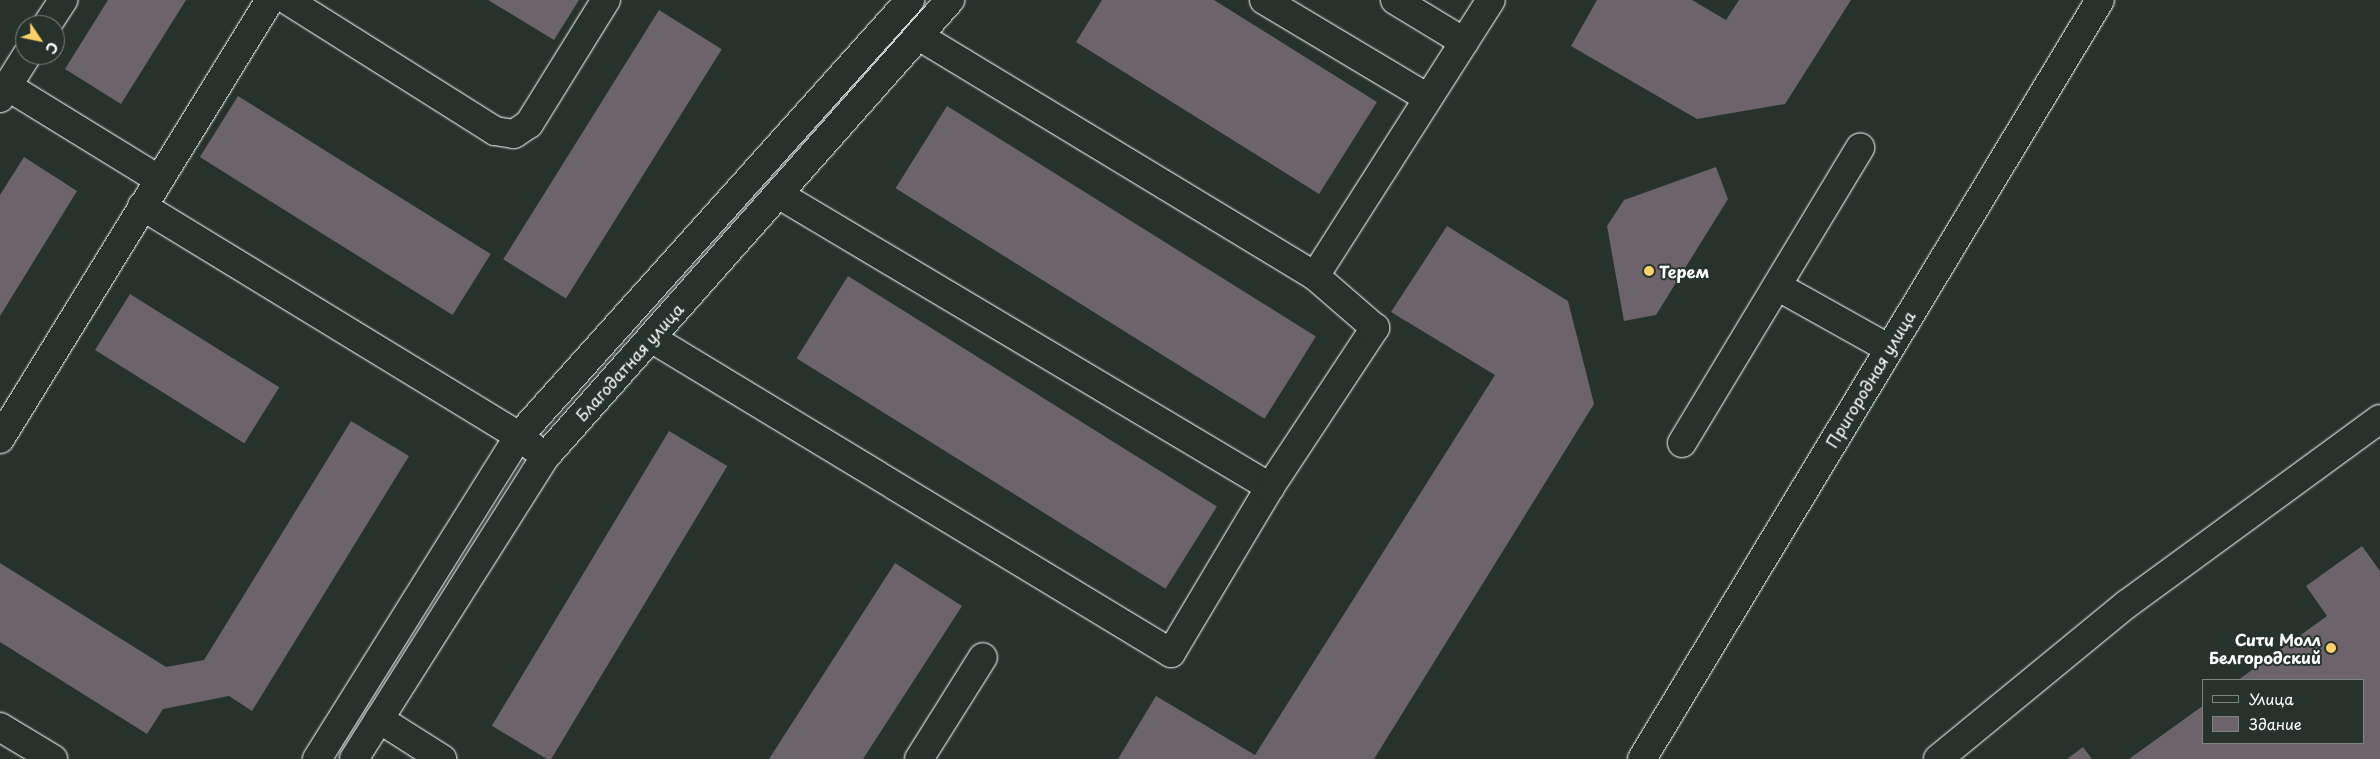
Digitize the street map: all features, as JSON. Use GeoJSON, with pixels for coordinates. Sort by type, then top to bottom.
{"type":"FeatureCollection","features":[{"type":"Feature","properties":{"kind":"street"},"geometry":{"type":"LineString","coordinates":[[53,15],[63,0]]}},
{"type":"Feature","properties":{"kind":"street"},"geometry":{"type":"LineString","coordinates":[[0,438],[270,0]]}},
{"type":"Feature","properties":{"kind":"street"},"geometry":{"type":"LineString","coordinates":[[287,0],[495,130],[514,134],[529,124],[606,0]]}},
{"type":"Feature","properties":{"kind":"street","name":"Благодатная улица"},"geometry":{"type":"LineString","coordinates":[[317,759],[519,436],[910,0]]}},
{"type":"Feature","properties":{"kind":"street","name":"Благодатная улица"},"geometry":{"type":"LineString","coordinates":[[354,759],[545,457],[950,0]]}},
{"type":"Feature","properties":{"kind":"street"},"geometry":{"type":"LineString","coordinates":[[1264,0],[1428,98]]}},
{"type":"Feature","properties":{"kind":"street"},"geometry":{"type":"LineString","coordinates":[[1395,0],[1464,42]]}},
{"type":"Feature","properties":{"kind":"street"},"geometry":{"type":"LineString","coordinates":[[1314,276],[1491,0]]}},
{"type":"Feature","properties":{"kind":"street","name":"Пригородная улица"},"geometry":{"type":"LineString","coordinates":[[1642,759],[1888,348],[2100,0]]}},
{"type":"Feature","properties":{"kind":"street"},"geometry":{"type":"LineString","coordinates":[[651,338],[1171,653],[1270,487],[1375,328],[1314,276],[918,36]]}},
{"type":"Feature","properties":{"kind":"street"},"geometry":{"type":"LineString","coordinates":[[21,65],[4,92],[158,179]]}},
{"type":"Feature","properties":{"kind":"street"},"geometry":{"type":"LineString","coordinates":[[1682,443],[1860,148]]}},
{"type":"Feature","properties":{"kind":"street"},"geometry":{"type":"LineString","coordinates":[[778,194],[1270,487]]}},
{"type":"Feature","properties":{"kind":"street"},"geometry":{"type":"LineString","coordinates":[[142,206],[519,436],[545,457]]}},
{"type":"Feature","properties":{"kind":"street"},"geometry":{"type":"LineString","coordinates":[[1777,286],[1888,348]]}},
{"type":"Feature","properties":{"kind":"street"},"geometry":{"type":"LineString","coordinates":[[1938,759],[2128,604],[2380,419]]}},
{"type":"Feature","properties":{"kind":"street"},"geometry":{"type":"LineString","coordinates":[[919,759],[983,656]]}},
{"type":"Feature","properties":{"kind":"street"},"geometry":{"type":"LineString","coordinates":[[379,719],[442,759]]}},
{"type":"Feature","properties":{"kind":"street"},"geometry":{"type":"LineString","coordinates":[[0,727],[53,759]]}},
{"type":"Feature","properties":{"kind":"building"},"geometry":{"type":"Polygon","coordinates":[[[108,0],[186,0],[121,104],[65,69],[108,0]]]}},
{"type":"Feature","properties":{"kind":"building"},"geometry":{"type":"Polygon","coordinates":[[[488,0],[579,0],[554,40],[488,0]]]}},
{"type":"Feature","properties":{"kind":"building"},"geometry":{"type":"Polygon","coordinates":[[[1102,0],[1214,0],[1377,102],[1319,194],[1076,42],[1102,0]]]}},
{"type":"Feature","properties":{"kind":"building"},"geometry":{"type":"Polygon","coordinates":[[[1597,0],[1692,0],[1726,20],[1739,0],[1851,0],[1785,104],[1697,119],[1571,46],[1597,0]]]}},
{"type":"Feature","properties":{"kind":"building"},"geometry":{"type":"Polygon","coordinates":[[[659,10],[722,49],[566,299],[503,259],[659,10]]]}},
{"type":"Feature","properties":{"kind":"building"},"geometry":{"type":"Polygon","coordinates":[[[238,96],[491,254],[453,315],[200,157],[238,96]]]}},
{"type":"Feature","properties":{"kind":"building"},"geometry":{"type":"Polygon","coordinates":[[[947,106],[1316,337],[1264,419],[896,188],[947,106]]]}},
{"type":"Feature","properties":{"kind":"building"},"geometry":{"type":"Polygon","coordinates":[[[24,157],[77,191],[0,316],[0,195],[24,157]]]}},
{"type":"Feature","properties":{"kind":"building","name":"Терем"},"geometry":{"type":"Polygon","coordinates":[[[1716,167],[1728,199],[1656,315],[1624,321],[1607,226],[1624,200],[1716,167]]]}},
{"type":"Feature","properties":{"kind":"building"},"geometry":{"type":"Polygon","coordinates":[[[1447,226],[1568,301],[1594,404],[1374,759],[1118,759],[1156,696],[1255,755],[1495,375],[1391,312],[1447,226]]]}},
{"type":"Feature","properties":{"kind":"building"},"geometry":{"type":"Polygon","coordinates":[[[848,276],[1217,507],[1165,589],[797,358],[848,276]]]}},
{"type":"Feature","properties":{"kind":"building"},"geometry":{"type":"Polygon","coordinates":[[[130,294],[279,387],[244,443],[95,350],[130,294]]]}},
{"type":"Feature","properties":{"kind":"building"},"geometry":{"type":"Polygon","coordinates":[[[351,421],[409,456],[252,711],[229,696],[163,709],[147,734],[0,642],[0,563],[166,667],[204,660],[351,421]]]}},
{"type":"Feature","properties":{"kind":"building"},"geometry":{"type":"Polygon","coordinates":[[[669,431],[727,466],[551,759],[547,759],[492,726],[669,431]]]}},
{"type":"Feature","properties":{"kind":"building","name":"Сити Молл Белгородский"},"geometry":{"type":"Polygon","coordinates":[[[2362,546],[2380,571],[2380,759],[2129,759],[2202,706],[2202,744],[2365,744],[2365,679],[2239,679],[2327,616],[2306,586],[2362,546]]]}},
{"type":"Feature","properties":{"kind":"building"},"geometry":{"type":"Polygon","coordinates":[[[895,563],[962,606],[863,759],[769,759],[895,563]]]}},
{"type":"Feature","properties":{"kind":"building"},"geometry":{"type":"Polygon","coordinates":[[[2083,747],[2092,759],[2067,759],[2083,747]]]}},
{"type":"Feature","properties":{"kind":"place","name":"Терем"},"geometry":{"type":"Point","coordinates":[1649,271]}},
{"type":"Feature","properties":{"kind":"place","name":"Сити Молл Белгородский"},"geometry":{"type":"Point","coordinates":[2331,648]}}]}
